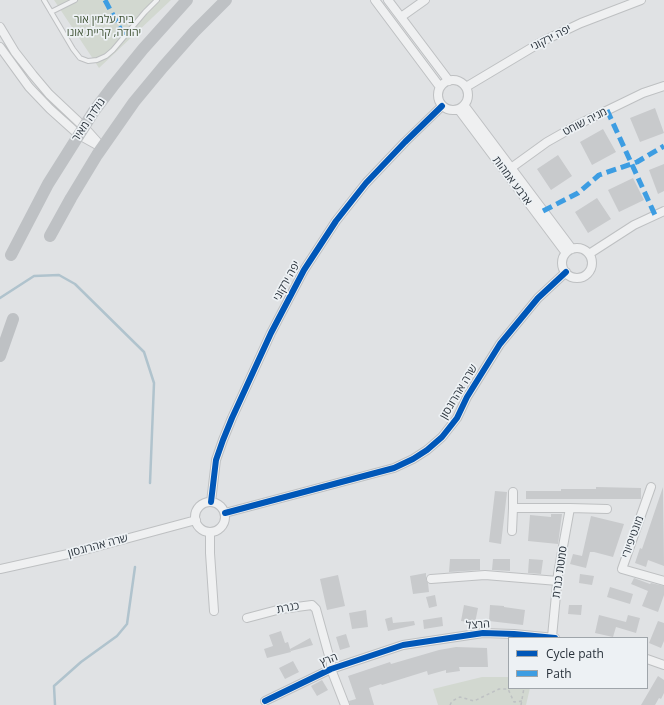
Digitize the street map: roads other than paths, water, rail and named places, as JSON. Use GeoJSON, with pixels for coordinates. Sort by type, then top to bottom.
{"type":"FeatureCollection","features":[{"type":"Feature","properties":{"kind":"main road","name":"גולדה מאיר"},"geometry":{"type":"LineString","coordinates":[[11,255],[48,184],[81,131],[143,49],[187,0]]}},
{"type":"Feature","properties":{"kind":"main road"},"geometry":{"type":"LineString","coordinates":[[50,236],[71,198],[102,148],[134,102],[163,67],[226,0]]}},
{"type":"Feature","properties":{"kind":"main road"},"geometry":{"type":"LineString","coordinates":[[0,356],[13,319]]}},
{"type":"Feature","properties":{"kind":"street"},"geometry":{"type":"LineString","coordinates":[[375,0],[440,87]]}},
{"type":"Feature","properties":{"kind":"street"},"geometry":{"type":"LineString","coordinates":[[388,0],[449,81]]}},
{"type":"Feature","properties":{"kind":"street"},"geometry":{"type":"LineString","coordinates":[[401,17],[425,0]]}},
{"type":"Feature","properties":{"kind":"street","name":"יפה ירקוני"},"geometry":{"type":"LineString","coordinates":[[466,87],[543,42],[581,23],[641,0]]}},
{"type":"Feature","properties":{"kind":"street"},"geometry":{"type":"LineString","coordinates":[[0,26],[15,52],[81,131]]}},
{"type":"Feature","properties":{"kind":"street"},"geometry":{"type":"LineString","coordinates":[[0,47],[29,87],[50,109],[102,148]]}},
{"type":"Feature","properties":{"kind":"street"},"geometry":{"type":"LineString","coordinates":[[449,81],[459,81],[466,87],[468,96],[462,107],[453,111],[442,106],[438,95],[440,87],[449,81]]}},
{"type":"Feature","properties":{"kind":"street","name":"מניה שוחט"},"geometry":{"type":"LineString","coordinates":[[511,168],[547,142],[577,125],[643,93],[664,86]]}},
{"type":"Feature","properties":{"kind":"street","name":"יפה ירקוני"},"geometry":{"type":"LineString","coordinates":[[211,502],[216,460],[229,423],[280,314],[304,270],[336,221],[366,183],[442,106]]}},
{"type":"Feature","properties":{"kind":"street","name":"ארבע אמהות"},"geometry":{"type":"LineString","coordinates":[[462,107],[511,168],[569,251]]}},
{"type":"Feature","properties":{"kind":"street","name":"ארבע אמהות"},"geometry":{"type":"LineString","coordinates":[[462,107],[569,251]]}},
{"type":"Feature","properties":{"kind":"street"},"geometry":{"type":"LineString","coordinates":[[589,254],[634,226],[664,211]]}},
{"type":"Feature","properties":{"kind":"street"},"geometry":{"type":"LineString","coordinates":[[578,248],[584,249],[589,254],[593,263],[588,274],[583,277],[571,277],[563,268],[563,257],[569,251],[578,248]]}},
{"type":"Feature","properties":{"kind":"street","name":"שרה אהרונסון"},"geometry":{"type":"LineString","coordinates":[[225,513],[394,468],[427,450],[442,437],[457,418],[467,398],[500,344],[538,298],[566,272]]}},
{"type":"Feature","properties":{"kind":"street","name":"מונטיפיורי"},"geometry":{"type":"LineString","coordinates":[[651,487],[622,568],[664,581]]}},
{"type":"Feature","properties":{"kind":"street"},"geometry":{"type":"LineString","coordinates":[[512,531],[513,492]]}},
{"type":"Feature","properties":{"kind":"street"},"geometry":{"type":"LineString","coordinates":[[205,503],[216,503],[225,513],[224,523],[221,528],[216,531],[204,531],[199,527],[196,520],[197,511],[200,506],[205,503]]}},
{"type":"Feature","properties":{"kind":"street"},"geometry":{"type":"LineString","coordinates":[[513,508],[607,509]]}},
{"type":"Feature","properties":{"kind":"street","name":"סמטת כנרת"},"geometry":{"type":"LineString","coordinates":[[553,637],[558,581],[570,508]]}},
{"type":"Feature","properties":{"kind":"street","name":"שרה אהרונסון"},"geometry":{"type":"LineString","coordinates":[[0,569],[77,552],[196,520]]}},
{"type":"Feature","properties":{"kind":"street"},"geometry":{"type":"LineString","coordinates":[[210,532],[214,611]]}},
{"type":"Feature","properties":{"kind":"street"},"geometry":{"type":"LineString","coordinates":[[431,579],[485,575],[558,581]]}},
{"type":"Feature","properties":{"kind":"street","name":"כנרת"},"geometry":{"type":"LineString","coordinates":[[247,618],[281,609],[312,605],[316,609],[331,663],[331,669]]}},
{"type":"Feature","properties":{"kind":"street","name":"הרצל"},"geometry":{"type":"LineString","coordinates":[[403,645],[483,633],[543,637]]}},
{"type":"Feature","properties":{"kind":"street","name":"הרץ"},"geometry":{"type":"LineString","coordinates":[[265,701],[331,669],[403,645]]}},
{"type":"Feature","properties":{"kind":"street"},"geometry":{"type":"LineString","coordinates":[[648,659],[664,665]]}},
{"type":"Feature","properties":{"kind":"street"},"geometry":{"type":"LineString","coordinates":[[331,669],[345,705]]}},
{"type":"Feature","properties":{"kind":"lane"},"geometry":{"type":"LineString","coordinates":[[44,0],[73,49],[80,58],[88,61],[97,60],[114,50],[145,12],[157,0]]}},
{"type":"Feature","properties":{"kind":"lane"},"geometry":{"type":"LineString","coordinates":[[51,12],[75,0]]}},
{"type":"Feature","properties":{"kind":"waterway"},"geometry":{"type":"LineString","coordinates":[[0,298],[34,276],[59,275],[75,284],[144,352],[154,383],[150,483]]}},
{"type":"Feature","properties":{"kind":"waterway"},"geometry":{"type":"LineString","coordinates":[[55,705],[54,686],[81,662],[117,636],[127,624],[135,567]]}},
{"type":"Feature","properties":{"kind":"park label","name":"בית עלמין אור יהודה, קריית אונו"},"geometry":{"type":"Point","coordinates":[104,26]}}]}
